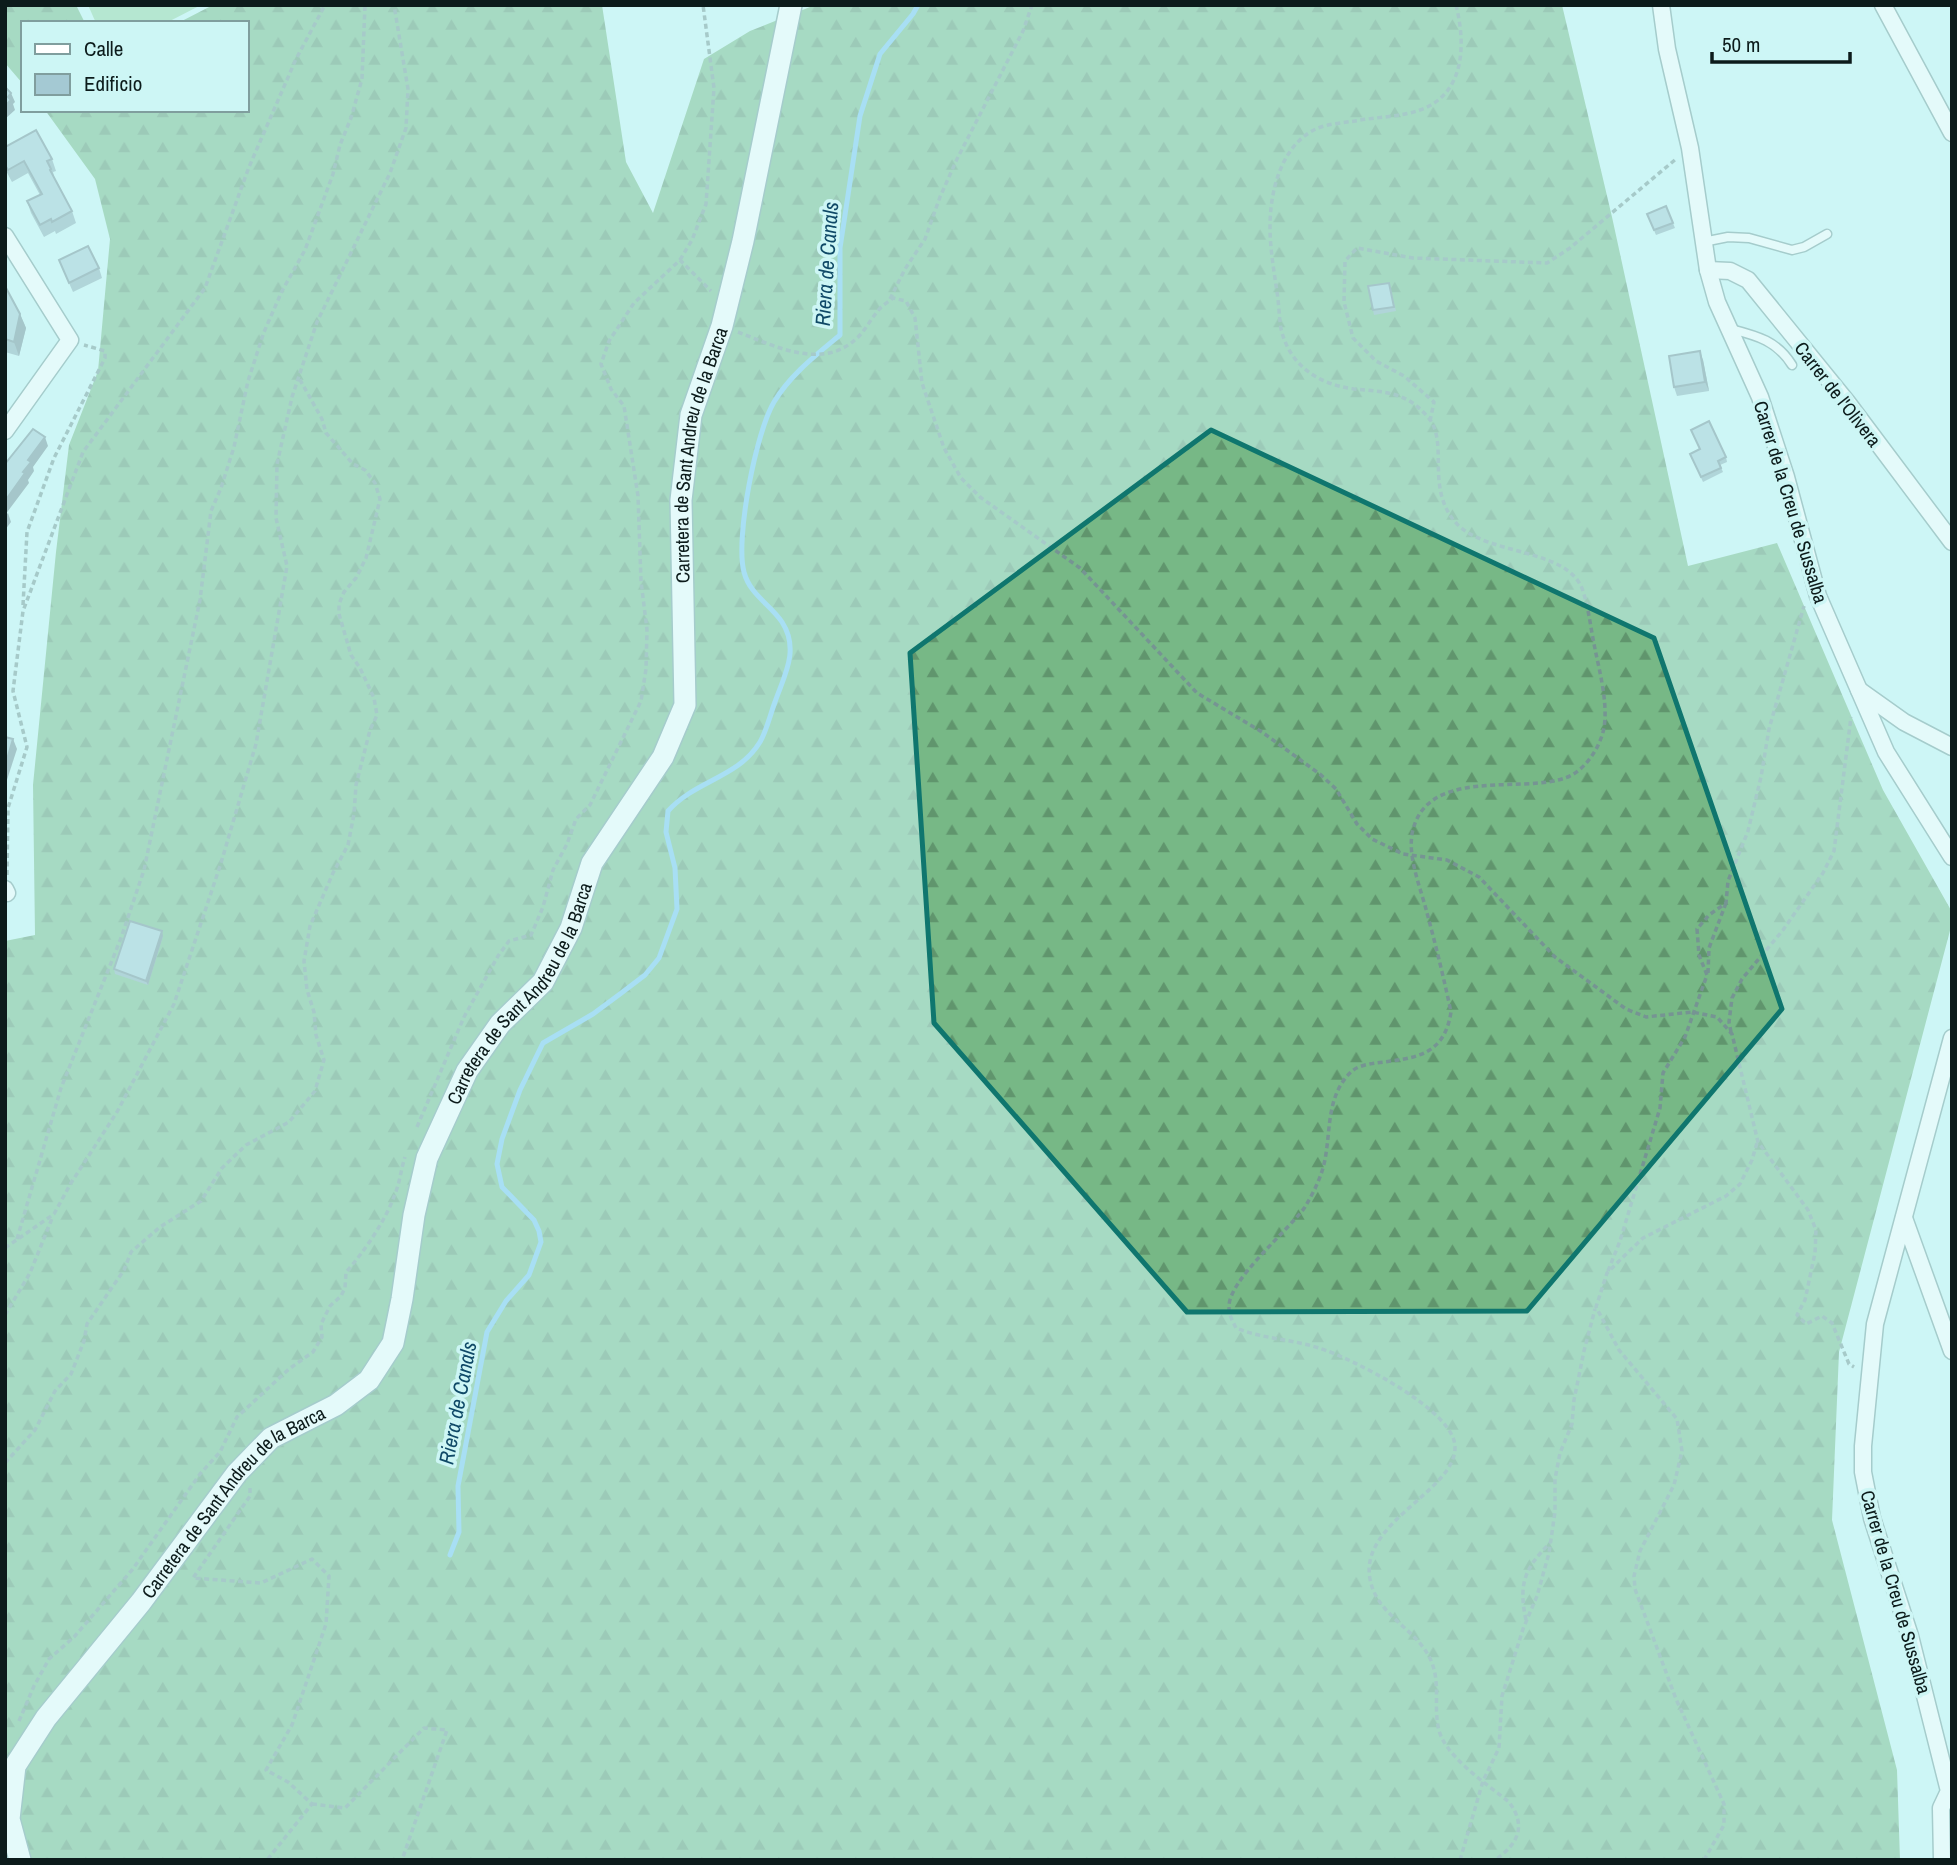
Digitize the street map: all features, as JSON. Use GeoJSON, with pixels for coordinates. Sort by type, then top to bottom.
{"type":"FeatureCollection","features":[{"type":"Feature","properties":{"kind":"street","name":"Carretera de Sant Andreu de la Barca"},"geometry":{"type":"LineString","coordinates":[[20,1860],[9,1819],[15,1766],[46,1718],[141,1602],[237,1473],[271,1438],[336,1405],[369,1380],[393,1343],[414,1215],[427,1158],[467,1071],[500,1024],[542,982],[571,928],[592,863],[663,757],[685,705],[681,500],[691,415],[728,304],[791,5]]}},
{"type":"Feature","properties":{"kind":"street","name":"Carrer de la Creu de Sussalba"},"geometry":{"type":"LineString","coordinates":[[1661,5],[1667,49],[1690,148],[1708,270],[1727,328],[1760,397],[1786,477],[1818,596],[1886,752],[1952,857]]}},
{"type":"Feature","properties":{"kind":"street"},"geometry":{"type":"LineString","coordinates":[[1884,5],[1952,133]]}},
{"type":"Feature","properties":{"kind":"street"},"geometry":{"type":"LineString","coordinates":[[5,236],[10,256],[70,340],[5,431]]}},
{"type":"Feature","properties":{"kind":"street","name":"Carrer de l'Olivera"},"geometry":{"type":"LineString","coordinates":[[1708,270],[1730,271],[1748,280],[1847,402],[1952,542]]}},
{"type":"Feature","properties":{"kind":"street"},"geometry":{"type":"LineString","coordinates":[[1858,690],[1904,722],[1952,747]]}},
{"type":"Feature","properties":{"kind":"street","name":"Carrer de la Creu de Sussalba"},"geometry":{"type":"LineString","coordinates":[[1942,1860],[1941,1808],[1950,1793],[1910,1636],[1867,1496],[1863,1446],[1875,1324],[1952,1038]]}},
{"type":"Feature","properties":{"kind":"street"},"geometry":{"type":"LineString","coordinates":[[1903,1218],[1952,1351]]}},
{"type":"Feature","properties":{"kind":"lane"},"geometry":{"type":"LineString","coordinates":[[1703,242],[1739,237],[1792,250],[1804,247],[1827,234]]}},
{"type":"Feature","properties":{"kind":"lane"},"geometry":{"type":"LineString","coordinates":[[1727,328],[1754,335],[1782,350],[1792,365]]}},
{"type":"Feature","properties":{"kind":"path"},"geometry":{"type":"LineString","coordinates":[[23,611],[83,452],[205,288],[249,167],[296,59],[325,5]]}},
{"type":"Feature","properties":{"kind":"path"},"geometry":{"type":"LineString","coordinates":[[16,1240],[61,1088],[121,938],[144,870],[200,600],[211,511],[234,447],[248,381],[264,332],[282,291],[305,250],[333,174],[340,145],[352,118],[362,79],[365,5]]}},
{"type":"Feature","properties":{"kind":"path"},"geometry":{"type":"LineString","coordinates":[[5,1315],[30,1273],[54,1214],[117,1112],[174,1004],[221,863],[256,744],[287,566],[276,518],[277,464],[299,378],[317,322],[390,173],[406,128],[408,89],[394,5]]}},
{"type":"Feature","properties":{"kind":"path"},"geometry":{"type":"LineString","coordinates":[[414,1135],[464,1017],[498,956],[509,941],[531,935],[552,870],[567,844],[576,819],[590,805],[641,701],[646,669],[647,630],[641,581],[638,496],[624,406],[611,389],[601,364],[609,341],[634,303],[680,260],[692,240],[706,204],[714,88],[703,5]]}},
{"type":"Feature","properties":{"kind":"path"},"geometry":{"type":"LineString","coordinates":[[888,302],[925,239],[957,159],[1023,31],[1032,5]]}},
{"type":"Feature","properties":{"kind":"path"},"geometry":{"type":"LineString","coordinates":[[1456,5],[1463,53],[1458,74],[1447,93],[1416,112],[1313,130],[1296,145],[1284,162],[1270,207],[1271,251],[1281,328],[1289,352],[1320,381],[1358,390],[1381,390],[1406,399],[1430,421],[1437,437],[1440,494],[1458,524],[1499,547],[1563,566],[1576,576],[1583,590],[1599,668],[1604,701],[1604,728],[1584,766],[1563,779],[1461,789],[1433,800],[1424,809],[1413,831],[1413,856],[1451,1013],[1449,1026],[1443,1041],[1425,1054],[1367,1064],[1352,1071],[1341,1087],[1330,1112],[1323,1169],[1314,1191],[1292,1223],[1236,1285],[1228,1307],[1236,1328],[1268,1338],[1317,1347],[1353,1361],[1389,1381],[1438,1416],[1454,1437],[1455,1453],[1451,1466],[1394,1522],[1373,1549],[1369,1561],[1370,1579],[1380,1604],[1416,1638],[1432,1662],[1437,1689],[1436,1709],[1440,1737],[1451,1752],[1514,1809],[1519,1826],[1517,1836],[1512,1847],[1495,1860]]}},
{"type":"Feature","properties":{"kind":"path"},"geometry":{"type":"LineString","coordinates":[[1430,421],[1433,402],[1404,376],[1376,361],[1353,338],[1344,302],[1345,261],[1357,248],[1413,258],[1547,263],[1570,248],[1690,148]]}},
{"type":"Feature","properties":{"kind":"path"},"geometry":{"type":"LineString","coordinates":[[680,260],[728,304]]}},
{"type":"Feature","properties":{"kind":"path"},"geometry":{"type":"LineString","coordinates":[[722,326],[786,351],[817,355],[835,351],[856,339],[879,309],[893,298],[906,301],[915,318],[922,383],[944,448],[961,478],[980,497],[1080,568],[1197,693],[1262,732],[1321,775],[1336,789],[1357,824],[1371,839],[1404,854],[1447,860],[1479,877],[1555,957],[1626,1009],[1646,1017],[1692,1012],[1717,1017],[1732,1034]]}},
{"type":"Feature","properties":{"kind":"path"},"geometry":{"type":"LineString","coordinates":[[6,891],[8,808],[27,747],[13,691],[23,611],[27,532],[54,458],[105,358],[105,351],[70,340]]}},
{"type":"Feature","properties":{"kind":"path"},"geometry":{"type":"LineString","coordinates":[[5,1463],[35,1430],[55,1391],[71,1374],[84,1341],[87,1324],[124,1269],[131,1252],[160,1227],[201,1201],[222,1168],[246,1145],[289,1122],[315,1091],[324,1060],[316,1035],[304,961],[318,904],[348,845],[356,785],[370,730],[377,715],[360,668],[351,655],[339,614],[339,604],[366,558],[380,499],[375,483],[365,470],[354,464],[326,433],[322,419],[299,378]]}},
{"type":"Feature","properties":{"kind":"path"},"geometry":{"type":"LineString","coordinates":[[1460,1860],[1483,1781],[1499,1748],[1502,1696],[1537,1596],[1555,1512],[1555,1479],[1560,1453],[1573,1424],[1579,1376],[1596,1307],[1620,1241],[1660,1108],[1663,1073],[1685,1037],[1707,975],[1709,948],[1726,902],[1728,881],[1748,831],[1769,729],[1812,577]]}},
{"type":"Feature","properties":{"kind":"path"},"geometry":{"type":"LineString","coordinates":[[1858,690],[1850,722],[1834,851],[1824,873],[1783,930],[1742,979],[1732,998],[1729,1022],[1758,1142],[1808,1210],[1816,1230],[1815,1253],[1805,1300],[1797,1315],[1806,1324],[1822,1316],[1832,1323],[1849,1364],[1868,1374]]}},
{"type":"Feature","properties":{"kind":"path"},"geometry":{"type":"LineString","coordinates":[[1707,975],[1699,955],[1697,929],[1726,902]]}},
{"type":"Feature","properties":{"kind":"path"},"geometry":{"type":"LineString","coordinates":[[1607,1273],[1643,1238],[1726,1196],[1740,1184],[1758,1142]]}},
{"type":"Feature","properties":{"kind":"path"},"geometry":{"type":"LineString","coordinates":[[18,1725],[49,1658],[74,1637],[132,1570],[200,1474],[220,1452],[237,1417],[289,1369],[313,1352],[322,1337],[321,1324],[345,1288],[346,1272],[389,1209],[410,1147]]}},
{"type":"Feature","properties":{"kind":"path"},"geometry":{"type":"LineString","coordinates":[[5,1248],[54,1214]]}},
{"type":"Feature","properties":{"kind":"path"},"geometry":{"type":"LineString","coordinates":[[1596,1307],[1619,1350],[1677,1419],[1682,1451],[1674,1485],[1640,1551],[1634,1576],[1635,1589],[1676,1699],[1724,1804],[1724,1825],[1704,1860]]}},
{"type":"Feature","properties":{"kind":"path"},"geometry":{"type":"LineString","coordinates":[[251,1458],[250,1496],[193,1578],[261,1583],[312,1559],[329,1576],[326,1625],[292,1726],[266,1770],[288,1782],[312,1804],[345,1808],[424,1728],[447,1730],[401,1860]]}},
{"type":"Feature","properties":{"kind":"path"},"geometry":{"type":"LineString","coordinates":[[1526,1622],[1522,1605],[1525,1580],[1531,1563],[1550,1543]]}},
{"type":"Feature","properties":{"kind":"path"},"geometry":{"type":"LineString","coordinates":[[267,1860],[312,1804]]}},
{"type":"Feature","properties":{"kind":"highlighted area"},"geometry":{"type":"Polygon","coordinates":[[[1211,430],[1654,638],[1782,1009],[1527,1311],[1187,1312],[934,1023],[910,653],[1211,430]]]}},
{"type":"Feature","properties":{"kind":"green space"},"geometry":{"type":"Polygon","coordinates":[[[5,5],[76,5],[84,21],[21,21],[21,82],[5,63],[5,5]]]}},
{"type":"Feature","properties":{"kind":"green space"},"geometry":{"type":"Polygon","coordinates":[[[88,5],[201,5],[170,21],[95,21],[88,5]]]}},
{"type":"Feature","properties":{"kind":"green space"},"geometry":{"type":"Polygon","coordinates":[[[213,5],[602,5],[626,162],[653,213],[704,59],[750,31],[815,5],[1562,5],[1612,217],[1688,566],[1777,543],[1883,790],[1952,912],[1952,923],[1839,1352],[1832,1520],[1897,1770],[1900,1860],[5,1860],[5,941],[35,935],[33,785],[56,552],[69,445],[98,371],[110,239],[95,179],[46,112],[248,112],[248,21],[182,21],[213,5]]]}},
{"type":"Feature","properties":{"kind":"building"},"geometry":{"type":"Polygon","coordinates":[[[5,87],[11,93],[8,97],[11,100],[5,106],[5,87]]]}},
{"type":"Feature","properties":{"kind":"building"},"geometry":{"type":"Polygon","coordinates":[[[36,130],[52,159],[47,161],[50,170],[72,211],[40,225],[27,201],[42,194],[24,161],[8,170],[5,165],[5,147],[36,130]]]}},
{"type":"Feature","properties":{"kind":"building"},"geometry":{"type":"Polygon","coordinates":[[[1666,206],[1673,223],[1654,230],[1647,214],[1666,206]]]}},
{"type":"Feature","properties":{"kind":"building"},"geometry":{"type":"Polygon","coordinates":[[[88,246],[99,268],[69,283],[59,260],[88,246]]]}},
{"type":"Feature","properties":{"kind":"building"},"geometry":{"type":"Polygon","coordinates":[[[1389,283],[1394,307],[1373,310],[1368,286],[1389,283]]]}},
{"type":"Feature","properties":{"kind":"building"},"geometry":{"type":"Polygon","coordinates":[[[5,286],[20,314],[14,342],[5,339],[5,286]]]}},
{"type":"Feature","properties":{"kind":"building"},"geometry":{"type":"Polygon","coordinates":[[[1700,351],[1705,382],[1674,387],[1669,356],[1700,351]]]}},
{"type":"Feature","properties":{"kind":"building"},"geometry":{"type":"Polygon","coordinates":[[[1709,421],[1726,457],[1718,461],[1721,468],[1701,477],[1690,454],[1700,449],[1691,430],[1709,421]]]}},
{"type":"Feature","properties":{"kind":"building"},"geometry":{"type":"Polygon","coordinates":[[[33,429],[45,437],[28,460],[31,462],[23,472],[25,473],[5,501],[5,464],[33,429]]]}},
{"type":"Feature","properties":{"kind":"building"},"geometry":{"type":"Polygon","coordinates":[[[5,737],[13,739],[5,766],[5,737]]]}},
{"type":"Feature","properties":{"kind":"building"},"geometry":{"type":"Polygon","coordinates":[[[130,921],[162,931],[146,981],[114,969],[130,921]]]}},
{"type":"Feature","properties":{"kind":"waterway","name":"Riera de Canals"},"geometry":{"type":"LineString","coordinates":[[450,1555],[459,1532],[458,1486],[487,1332],[506,1301],[529,1275],[541,1242],[534,1220],[502,1187],[497,1164],[502,1139],[520,1090],[543,1043],[593,1014],[645,975],[659,958],[677,909],[675,868],[666,832],[668,811],[691,792],[740,764],[760,742],[767,727],[789,663],[790,643],[782,622],[755,593],[744,572],[742,536],[754,460],[767,417],[780,392],[804,366],[840,335],[840,248],[860,116],[880,54],[918,5]]}}]}
